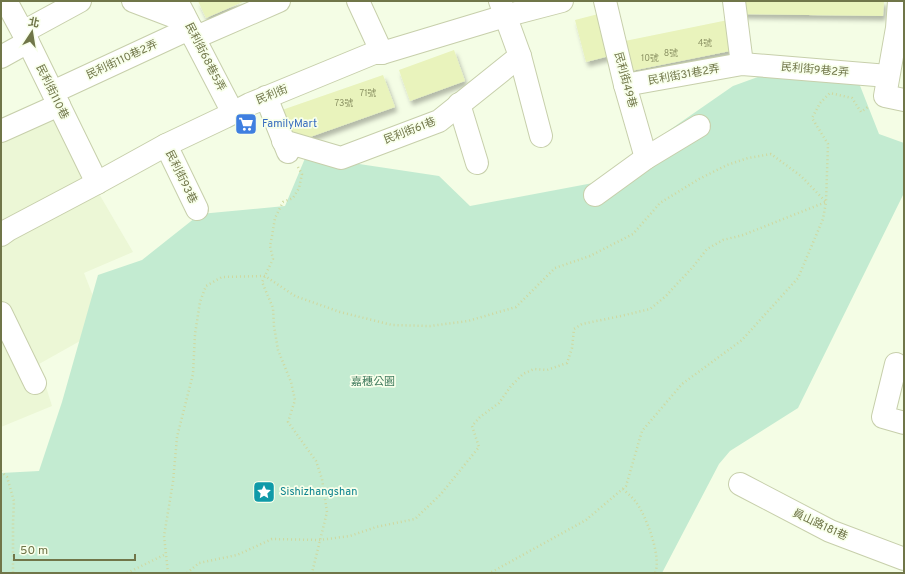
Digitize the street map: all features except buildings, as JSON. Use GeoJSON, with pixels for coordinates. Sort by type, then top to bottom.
{"type":"FeatureCollection","features":[{"type":"Feature","properties":{"kind":"street","name":"民利街110巷"},"geometry":{"type":"LineString","coordinates":[[6,1],[26,37],[97,183]]}},
{"type":"Feature","properties":{"kind":"street"},"geometry":{"type":"LineString","coordinates":[[1,57],[26,37],[80,1]]}},
{"type":"Feature","properties":{"kind":"street"},"geometry":{"type":"LineString","coordinates":[[133,1],[187,21]]}},
{"type":"Feature","properties":{"kind":"street","name":"民利街110巷2弄"},"geometry":{"type":"LineString","coordinates":[[2,130],[187,21],[279,1]]}},
{"type":"Feature","properties":{"kind":"street"},"geometry":{"type":"LineString","coordinates":[[358,1],[382,53]]}},
{"type":"Feature","properties":{"kind":"street","name":"民利街"},"geometry":{"type":"LineString","coordinates":[[1,235],[166,145],[266,97],[374,53],[382,53],[503,9],[562,1]]}},
{"type":"Feature","properties":{"kind":"street","name":"民利街49巷"},"geometry":{"type":"LineString","coordinates":[[605,1],[646,158]]}},
{"type":"Feature","properties":{"kind":"street"},"geometry":{"type":"LineString","coordinates":[[734,1],[742,64]]}},
{"type":"Feature","properties":{"kind":"street"},"geometry":{"type":"LineString","coordinates":[[892,91],[900,28],[899,1]]}},
{"type":"Feature","properties":{"kind":"street"},"geometry":{"type":"LineString","coordinates":[[503,9],[520,56],[541,136]]}},
{"type":"Feature","properties":{"kind":"street","name":"民利街68巷5弄"},"geometry":{"type":"LineString","coordinates":[[187,21],[233,113]]}},
{"type":"Feature","properties":{"kind":"street","name":"民利街61巷"},"geometry":{"type":"LineString","coordinates":[[285,146],[341,158],[439,121],[520,56]]}},
{"type":"Feature","properties":{"kind":"street","name":"民利街31巷2弄"},"geometry":{"type":"LineString","coordinates":[[626,85],[742,64]]}},
{"type":"Feature","properties":{"kind":"street","name":"民利街9巷2弄"},"geometry":{"type":"LineString","coordinates":[[742,64],[892,91]]}},
{"type":"Feature","properties":{"kind":"street"},"geometry":{"type":"LineString","coordinates":[[266,97],[285,146]]}},
{"type":"Feature","properties":{"kind":"street"},"geometry":{"type":"LineString","coordinates":[[459,104],[477,163]]}},
{"type":"Feature","properties":{"kind":"street"},"geometry":{"type":"LineString","coordinates":[[595,195],[646,158],[699,126]]}},
{"type":"Feature","properties":{"kind":"street","name":"民利街93巷"},"geometry":{"type":"LineString","coordinates":[[166,145],[196,209]]}},
{"type":"Feature","properties":{"kind":"street"},"geometry":{"type":"LineString","coordinates":[[1,312],[35,383]]}},
{"type":"Feature","properties":{"kind":"street"},"geometry":{"type":"LineString","coordinates":[[896,364],[883,417],[904,423]]}},
{"type":"Feature","properties":{"kind":"street","name":"員山路181巷"},"geometry":{"type":"LineString","coordinates":[[740,484],[830,531],[904,559]]}},
{"type":"Feature","properties":{"kind":"path"},"geometry":{"type":"LineString","coordinates":[[490,573],[586,520],[626,486],[642,431],[682,384],[742,340],[798,278],[823,218],[826,202],[828,144],[812,118],[820,103],[830,93],[852,98],[861,112],[892,91]]}},
{"type":"Feature","properties":{"kind":"path"},"geometry":{"type":"LineString","coordinates":[[285,146],[302,174],[299,188],[293,198],[283,202],[275,218],[270,246],[273,260],[262,282],[273,308],[278,350],[291,382],[295,400],[288,422],[316,461],[322,479],[326,512],[312,573]]}},
{"type":"Feature","properties":{"kind":"path"},"geometry":{"type":"LineString","coordinates":[[168,573],[164,536],[173,482],[176,437],[192,374],[195,334],[200,302],[206,286],[222,277],[265,276],[295,296],[340,312],[392,324],[430,326],[468,321],[516,306],[555,268],[590,256],[633,234],[660,203],[699,179],[727,165],[748,158],[771,154],[801,176],[826,202]]}},
{"type":"Feature","properties":{"kind":"path"},"geometry":{"type":"LineString","coordinates":[[187,573],[200,563],[237,555],[272,539],[320,540],[350,536],[376,526],[415,519],[441,494],[479,447],[472,426],[480,417],[499,403],[511,386],[523,374],[534,369],[548,370],[567,363],[572,348],[574,329],[582,324],[650,309],[666,296],[707,249],[724,240],[743,235],[826,202]]}},
{"type":"Feature","properties":{"kind":"path"},"geometry":{"type":"LineString","coordinates":[[1,471],[7,477],[14,501],[12,531],[13,573]]}},
{"type":"Feature","properties":{"kind":"path"},"geometry":{"type":"LineString","coordinates":[[623,489],[636,502],[646,520],[656,552],[657,568],[655,573]]}},
{"type":"Feature","properties":{"kind":"path"},"geometry":{"type":"LineString","coordinates":[[127,573],[166,554]]}},
{"type":"Feature","properties":{"kind":"shaded area"},"geometry":{"type":"Polygon","coordinates":[[[50,110],[133,252],[84,273],[105,327],[39,364],[52,406],[1,427],[1,133],[50,110]]]}},
{"type":"Feature","properties":{"kind":"green space","name":"嘉穗公園"},"geometry":{"type":"Polygon","coordinates":[[[777,70],[857,78],[879,134],[904,143],[904,193],[798,408],[730,451],[719,464],[662,573],[1,573],[1,473],[39,471],[62,402],[98,275],[142,260],[200,214],[285,206],[306,156],[439,176],[470,206],[593,183],[733,86],[777,70]]]}},
{"type":"Feature","properties":{"kind":"place","name":"FamilyMart"},"geometry":{"type":"Point","coordinates":[246,124]}},
{"type":"Feature","properties":{"kind":"place","name":"Sishizhangshan"},"geometry":{"type":"Point","coordinates":[264,492]}}]}
